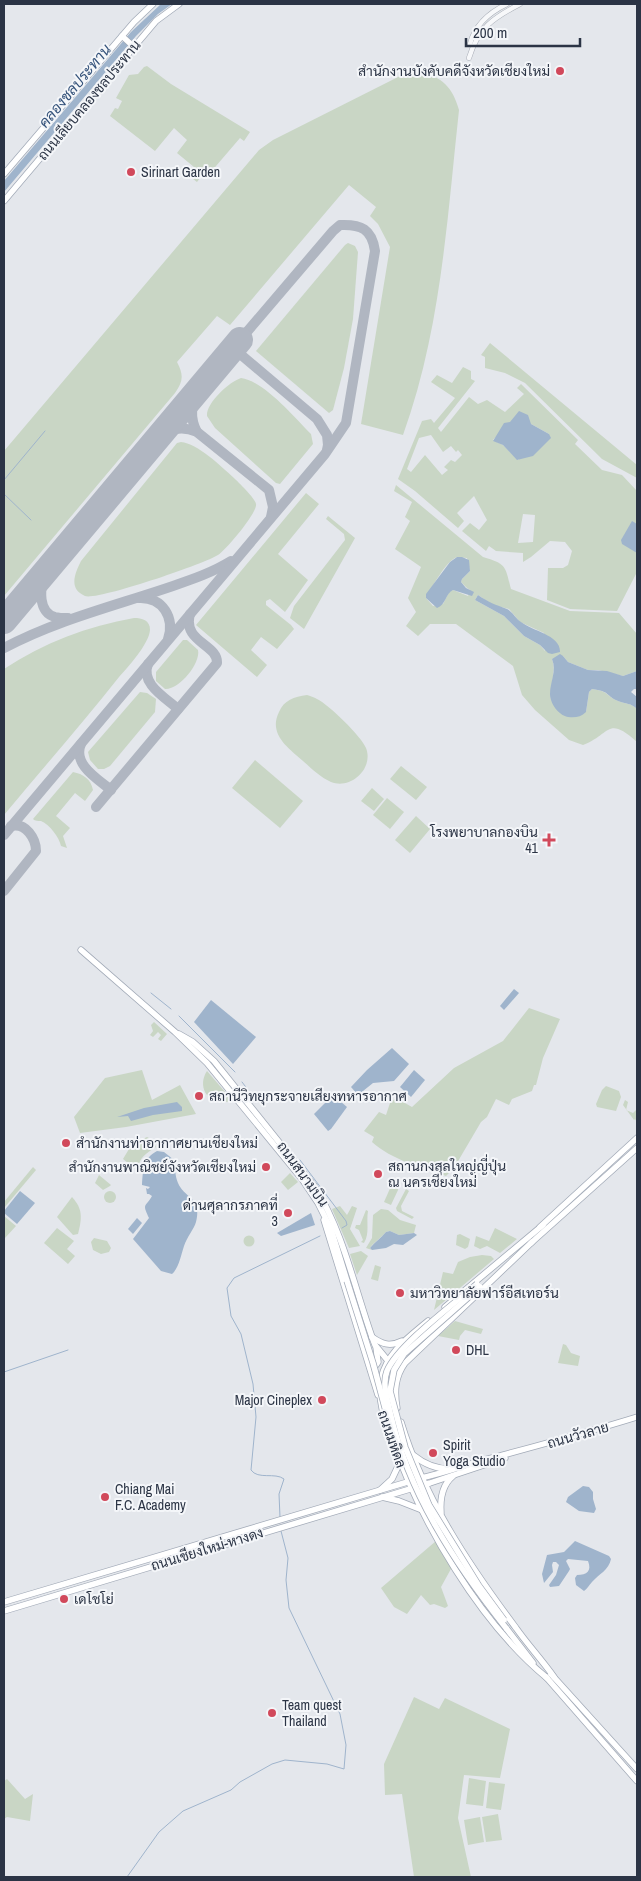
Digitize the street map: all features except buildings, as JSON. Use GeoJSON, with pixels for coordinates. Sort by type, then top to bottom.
{"type":"FeatureCollection","features":[{"type":"Feature","properties":{"kind":"main road","name":"ถนนเลียบคลองชลประทาน"},"geometry":{"type":"LineString","coordinates":[[4,174],[153,4]]}},
{"type":"Feature","properties":{"kind":"main road","name":"ถนนเลียบคลองชลประทาน"},"geometry":{"type":"LineString","coordinates":[[4,201],[133,45],[156,22],[179,4]]}},
{"type":"Feature","properties":{"kind":"main road"},"geometry":{"type":"LineString","coordinates":[[123,36],[133,45]]}},
{"type":"Feature","properties":{"kind":"main road","name":"ถนนสนามบิน"},"geometry":{"type":"LineString","coordinates":[[81,950],[175,1032],[221,1078],[302,1179],[323,1213],[332,1232],[373,1363],[384,1407],[396,1438]]}},
{"type":"Feature","properties":{"kind":"main road","name":"ถนนสนามบิน"},"geometry":{"type":"LineString","coordinates":[[175,1032],[193,1042],[214,1061],[315,1187],[336,1227],[375,1345],[399,1373]]}},
{"type":"Feature","properties":{"kind":"main road","name":"ถนนมหิดล"},"geometry":{"type":"LineString","coordinates":[[637,1138],[404,1354],[394,1370],[390,1390],[405,1447],[430,1505],[479,1586],[507,1627],[637,1769]]}},
{"type":"Feature","properties":{"kind":"main road","name":"ถนนมหิดล"},"geometry":{"type":"LineString","coordinates":[[554,1677],[505,1614],[441,1516],[411,1454],[396,1407],[395,1392],[399,1373],[405,1363],[532,1242],[637,1148]]}},
{"type":"Feature","properties":{"kind":"main road","name":"ถนนสนามบิน"},"geometry":{"type":"LineString","coordinates":[[323,1213],[380,1404]]}},
{"type":"Feature","properties":{"kind":"main road","name":"ถนนมหิดล"},"geometry":{"type":"LineString","coordinates":[[543,1225],[395,1350],[388,1360],[382,1376],[379,1394],[380,1404],[409,1485],[442,1546],[481,1606],[527,1661],[547,1678]]}},
{"type":"Feature","properties":{"kind":"main road","name":"ถนนมหิดล"},"geometry":{"type":"LineString","coordinates":[[532,1242],[406,1346],[390,1366],[384,1389],[396,1438],[421,1498],[441,1535],[476,1589],[547,1678],[637,1780]]}},
{"type":"Feature","properties":{"kind":"main road"},"geometry":{"type":"LineString","coordinates":[[418,1330],[417,1335],[420,1340],[427,1342]]}},
{"type":"Feature","properties":{"kind":"main road"},"geometry":{"type":"LineString","coordinates":[[372,1337],[379,1342],[389,1345],[399,1343],[408,1338]]}},
{"type":"Feature","properties":{"kind":"main road"},"geometry":{"type":"LineString","coordinates":[[368,1364],[374,1366],[378,1362],[375,1345]]}},
{"type":"Feature","properties":{"kind":"main road"},"geometry":{"type":"LineString","coordinates":[[368,1364],[382,1376],[392,1377],[399,1373]]}},
{"type":"Feature","properties":{"kind":"main road","name":"ถนนวัวลาย"},"geometry":{"type":"LineString","coordinates":[[409,1485],[421,1478],[492,1463],[518,1452],[637,1417]]}},
{"type":"Feature","properties":{"kind":"main road"},"geometry":{"type":"LineString","coordinates":[[411,1454],[420,1461],[436,1468],[456,1472],[443,1491],[441,1516]]}},
{"type":"Feature","properties":{"kind":"main road"},"geometry":{"type":"LineString","coordinates":[[400,1462],[392,1478],[380,1494],[422,1510]]}},
{"type":"Feature","properties":{"kind":"main road","name":"ถนนวัวลาย"},"geometry":{"type":"LineString","coordinates":[[409,1485],[424,1484],[456,1472]]}},
{"type":"Feature","properties":{"kind":"main road","name":"ถนนเชียงใหม่-หางดง"},"geometry":{"type":"LineString","coordinates":[[4,1602],[151,1558],[277,1525],[287,1525],[409,1485]]}},
{"type":"Feature","properties":{"kind":"main road","name":"ถนนเชียงใหม่-หางดง"},"geometry":{"type":"LineString","coordinates":[[4,1611],[277,1525],[285,1518],[380,1494]]}},
{"type":"Feature","properties":{"kind":"main road"},"geometry":{"type":"LineString","coordinates":[[442,1546],[445,1538],[450,1536],[455,1539]]}},
{"type":"Feature","properties":{"kind":"main road"},"geometry":{"type":"LineString","coordinates":[[151,1558],[154,1565]]}},
{"type":"Feature","properties":{"kind":"street"},"geometry":{"type":"LineString","coordinates":[[507,4],[490,14],[474,32],[468,58],[473,43],[480,32],[493,20],[520,4]]}},
{"type":"Feature","properties":{"kind":"street"},"geometry":{"type":"LineString","coordinates":[[490,14],[493,20]]}},
{"type":"Feature","properties":{"kind":"green space"},"geometry":{"type":"Polygon","coordinates":[[[147,66],[171,84],[250,132],[244,141],[240,138],[210,173],[203,174],[197,182],[188,175],[194,167],[177,153],[187,140],[174,128],[155,151],[110,116],[115,108],[118,109],[122,101],[116,98],[129,75],[138,74],[147,66]]]}},
{"type":"Feature","properties":{"kind":"green space"},"geometry":{"type":"Polygon","coordinates":[[[419,72],[434,77],[445,84],[457,102],[459,110],[441,274],[434,315],[416,395],[403,435],[361,424],[390,247],[378,224],[370,216],[376,207],[349,185],[230,325],[217,316],[177,362],[182,378],[175,393],[4,596],[4,451],[259,150],[273,140],[406,73],[419,72]]]}},
{"type":"Feature","properties":{"kind":"green space"},"geometry":{"type":"Polygon","coordinates":[[[348,243],[355,246],[358,252],[353,319],[344,368],[333,410],[329,413],[256,351],[348,243]]]}},
{"type":"Feature","properties":{"kind":"green space"},"geometry":{"type":"Polygon","coordinates":[[[490,343],[637,465],[637,478],[602,459],[525,383],[505,373],[485,368],[485,357],[481,355],[490,343]]]}},
{"type":"Feature","properties":{"kind":"green space"},"geometry":{"type":"Polygon","coordinates":[[[463,367],[471,371],[471,379],[475,381],[438,428],[441,432],[469,397],[478,404],[487,400],[505,412],[524,394],[517,388],[521,384],[578,440],[575,444],[602,470],[622,475],[637,491],[637,572],[617,611],[570,609],[547,600],[548,568],[563,568],[568,565],[572,551],[565,542],[550,541],[523,562],[523,553],[496,551],[489,546],[486,551],[462,531],[470,523],[479,530],[487,520],[474,496],[457,513],[464,521],[458,528],[398,479],[422,421],[431,419],[434,423],[455,398],[431,382],[437,375],[452,383],[463,367]],[[510,422],[493,440],[503,445],[518,460],[549,434],[531,424],[510,422]],[[431,435],[419,438],[407,469],[411,472],[425,455],[442,475],[448,470],[444,467],[451,460],[455,462],[462,455],[451,446],[443,452],[431,435]],[[523,514],[518,543],[533,542],[535,515],[523,514]]]}},
{"type":"Feature","properties":{"kind":"green space"},"geometry":{"type":"Polygon","coordinates":[[[241,378],[250,381],[269,393],[311,434],[313,444],[280,484],[276,483],[215,428],[207,416],[214,399],[230,384],[241,378]]]}},
{"type":"Feature","properties":{"kind":"green space"},"geometry":{"type":"Polygon","coordinates":[[[177,443],[187,443],[209,456],[250,494],[256,504],[252,515],[222,552],[209,560],[128,588],[93,596],[85,596],[80,593],[76,589],[74,580],[81,561],[177,443]]]}},
{"type":"Feature","properties":{"kind":"green space"},"geometry":{"type":"Polygon","coordinates":[[[396,485],[483,557],[501,564],[506,571],[511,589],[570,611],[619,613],[637,634],[637,671],[623,676],[598,670],[588,670],[568,662],[563,656],[552,659],[554,669],[551,700],[586,712],[589,692],[592,689],[605,692],[614,699],[637,709],[637,742],[627,734],[614,728],[609,729],[583,745],[569,740],[535,710],[522,695],[513,666],[456,624],[430,624],[418,636],[406,626],[416,612],[408,598],[421,567],[395,549],[410,521],[405,517],[412,502],[394,491],[396,485]],[[457,557],[444,569],[426,598],[433,606],[443,604],[449,592],[453,590],[468,596],[470,590],[461,582],[470,571],[467,558],[457,557]],[[478,595],[475,600],[504,616],[524,636],[540,645],[545,651],[544,633],[520,622],[509,609],[493,605],[478,595]]]}},
{"type":"Feature","properties":{"kind":"green space"},"geometry":{"type":"Polygon","coordinates":[[[306,493],[319,504],[278,554],[308,580],[285,612],[270,599],[266,601],[266,605],[294,629],[277,649],[261,637],[251,650],[267,665],[257,677],[196,625],[306,493]]]}},
{"type":"Feature","properties":{"kind":"green space"},"geometry":{"type":"Polygon","coordinates":[[[328,516],[355,538],[304,629],[290,618],[294,606],[345,540],[344,534],[326,519],[328,516]]]}},
{"type":"Feature","properties":{"kind":"green space"},"geometry":{"type":"Polygon","coordinates":[[[134,618],[145,620],[149,624],[149,636],[146,642],[91,712],[4,815],[4,669],[34,651],[66,637],[117,621],[134,618]]]}},
{"type":"Feature","properties":{"kind":"green space"},"geometry":{"type":"Polygon","coordinates":[[[183,640],[187,640],[198,650],[196,662],[182,681],[171,688],[165,689],[156,681],[156,672],[183,640]]]}},
{"type":"Feature","properties":{"kind":"green space"},"geometry":{"type":"Polygon","coordinates":[[[140,692],[147,693],[156,699],[155,712],[110,766],[98,769],[90,760],[88,752],[140,692]]]}},
{"type":"Feature","properties":{"kind":"green space"},"geometry":{"type":"Polygon","coordinates":[[[307,695],[322,702],[336,714],[352,729],[366,748],[367,763],[364,770],[353,780],[339,784],[323,778],[281,740],[276,727],[276,720],[281,708],[290,700],[307,695]]]}},
{"type":"Feature","properties":{"kind":"green space"},"geometry":{"type":"Polygon","coordinates":[[[255,760],[303,801],[280,828],[232,788],[255,760]]]}},
{"type":"Feature","properties":{"kind":"green space"},"geometry":{"type":"Polygon","coordinates":[[[401,766],[427,787],[416,800],[390,779],[401,766]]]}},
{"type":"Feature","properties":{"kind":"green space"},"geometry":{"type":"Polygon","coordinates":[[[73,772],[86,778],[93,790],[85,801],[75,793],[56,816],[70,828],[63,836],[67,848],[61,846],[56,835],[48,825],[33,819],[73,772]]]}},
{"type":"Feature","properties":{"kind":"green space"},"geometry":{"type":"Polygon","coordinates":[[[372,788],[384,799],[374,811],[361,801],[372,788]]]}},
{"type":"Feature","properties":{"kind":"green space"},"geometry":{"type":"Polygon","coordinates":[[[387,798],[404,812],[390,829],[373,815],[387,798]]]}},
{"type":"Feature","properties":{"kind":"green space"},"geometry":{"type":"Polygon","coordinates":[[[416,816],[430,829],[410,853],[395,840],[416,816]]]}},
{"type":"Feature","properties":{"kind":"green space"},"geometry":{"type":"Polygon","coordinates":[[[529,1008],[560,1019],[543,1058],[536,1085],[534,1085],[532,1091],[512,1099],[509,1105],[496,1099],[487,1117],[481,1122],[454,1168],[446,1176],[388,1154],[372,1142],[374,1137],[364,1131],[379,1112],[386,1115],[390,1103],[396,1098],[412,1107],[454,1068],[503,1041],[529,1008]]]}},
{"type":"Feature","properties":{"kind":"green space"},"geometry":{"type":"Polygon","coordinates":[[[154,1022],[167,1034],[161,1041],[158,1039],[161,1035],[158,1032],[153,1037],[150,1035],[153,1031],[151,1025],[154,1022]]]}},
{"type":"Feature","properties":{"kind":"green space"},"geometry":{"type":"Polygon","coordinates":[[[142,1070],[152,1100],[180,1085],[196,1114],[126,1127],[80,1133],[74,1117],[105,1078],[142,1070]]]}},
{"type":"Feature","properties":{"kind":"green space"},"geometry":{"type":"Polygon","coordinates":[[[207,1071],[232,1100],[218,1102],[208,1096],[203,1084],[207,1071]]]}},
{"type":"Feature","properties":{"kind":"green space"},"geometry":{"type":"Polygon","coordinates":[[[606,1086],[619,1091],[621,1097],[616,1111],[597,1107],[596,1104],[602,1090],[606,1086]]]}},
{"type":"Feature","properties":{"kind":"green space"},"geometry":{"type":"Polygon","coordinates":[[[625,1100],[628,1102],[626,1109],[623,1105],[625,1100]]]}},
{"type":"Feature","properties":{"kind":"green space"},"geometry":{"type":"Polygon","coordinates":[[[637,1109],[637,1122],[634,1120],[627,1110],[633,1113],[637,1109]]]}},
{"type":"Feature","properties":{"kind":"green space"},"geometry":{"type":"Polygon","coordinates":[[[147,1137],[153,1140],[156,1147],[144,1156],[137,1170],[123,1159],[132,1144],[147,1137]]]}},
{"type":"Feature","properties":{"kind":"green space"},"geometry":{"type":"Polygon","coordinates":[[[33,1167],[36,1170],[4,1208],[4,1202],[33,1167]]]}},
{"type":"Feature","properties":{"kind":"green space"},"geometry":{"type":"Polygon","coordinates":[[[290,1173],[298,1182],[288,1190],[281,1182],[290,1173]]]}},
{"type":"Feature","properties":{"kind":"green space"},"geometry":{"type":"Polygon","coordinates":[[[99,1175],[111,1185],[103,1190],[95,1183],[99,1175]]]}},
{"type":"Feature","properties":{"kind":"green space"},"geometry":{"type":"Polygon","coordinates":[[[392,1184],[398,1187],[398,1190],[391,1205],[384,1202],[392,1184]]]}},
{"type":"Feature","properties":{"kind":"green space"},"geometry":{"type":"Polygon","coordinates":[[[406,1189],[409,1191],[401,1206],[402,1211],[414,1217],[412,1219],[397,1211],[396,1208],[406,1189]]]}},
{"type":"Feature","properties":{"kind":"green space"},"geometry":{"type":"Polygon","coordinates":[[[108,1191],[112,1191],[116,1197],[112,1203],[108,1203],[104,1199],[104,1195],[108,1191]]]}},
{"type":"Feature","properties":{"kind":"green space"},"geometry":{"type":"Polygon","coordinates":[[[72,1197],[80,1210],[81,1218],[78,1234],[73,1235],[57,1217],[72,1197]]]}},
{"type":"Feature","properties":{"kind":"green space"},"geometry":{"type":"Polygon","coordinates":[[[340,1206],[347,1215],[352,1206],[357,1208],[350,1229],[360,1246],[349,1248],[332,1209],[340,1206]]]}},
{"type":"Feature","properties":{"kind":"green space"},"geometry":{"type":"Polygon","coordinates":[[[381,1209],[388,1210],[400,1220],[416,1225],[414,1233],[399,1235],[390,1231],[386,1232],[370,1248],[372,1250],[366,1248],[372,1238],[373,1215],[381,1209]]]}},
{"type":"Feature","properties":{"kind":"green space"},"geometry":{"type":"Polygon","coordinates":[[[366,1210],[368,1211],[367,1231],[364,1243],[361,1242],[363,1240],[359,1230],[355,1228],[356,1225],[360,1225],[366,1210]]]}},
{"type":"Feature","properties":{"kind":"green space"},"geometry":{"type":"Polygon","coordinates":[[[4,1216],[16,1226],[5,1238],[4,1237],[4,1216]]]}},
{"type":"Feature","properties":{"kind":"green space"},"geometry":{"type":"Polygon","coordinates":[[[57,1228],[74,1241],[67,1249],[75,1256],[68,1264],[44,1243],[57,1228]]]}},
{"type":"Feature","properties":{"kind":"green space"},"geometry":{"type":"Polygon","coordinates":[[[495,1228],[517,1239],[500,1253],[487,1246],[480,1249],[474,1246],[476,1236],[489,1241],[495,1228]]]}},
{"type":"Feature","properties":{"kind":"green space"},"geometry":{"type":"Polygon","coordinates":[[[460,1234],[470,1239],[468,1247],[465,1249],[456,1245],[457,1235],[460,1234]]]}},
{"type":"Feature","properties":{"kind":"green space"},"geometry":{"type":"Polygon","coordinates":[[[249,1235],[255,1241],[249,1247],[243,1241],[249,1235]]]}},
{"type":"Feature","properties":{"kind":"green space"},"geometry":{"type":"Polygon","coordinates":[[[94,1238],[107,1241],[111,1248],[109,1252],[101,1254],[93,1250],[91,1242],[94,1238]]]}},
{"type":"Feature","properties":{"kind":"green space"},"geometry":{"type":"Polygon","coordinates":[[[361,1251],[368,1256],[357,1275],[350,1254],[361,1251]]]}},
{"type":"Feature","properties":{"kind":"green space"},"geometry":{"type":"Polygon","coordinates":[[[482,1255],[491,1256],[494,1259],[434,1310],[443,1272],[453,1274],[458,1262],[482,1255]]]}},
{"type":"Feature","properties":{"kind":"green space"},"geometry":{"type":"Polygon","coordinates":[[[375,1265],[381,1267],[378,1281],[371,1279],[375,1265]]]}},
{"type":"Feature","properties":{"kind":"green space"},"geometry":{"type":"Polygon","coordinates":[[[455,1321],[483,1329],[481,1334],[465,1330],[459,1340],[438,1336],[455,1321]]]}},
{"type":"Feature","properties":{"kind":"green space"},"geometry":{"type":"Polygon","coordinates":[[[563,1344],[566,1345],[571,1353],[580,1356],[578,1366],[558,1363],[563,1344]]]}},
{"type":"Feature","properties":{"kind":"green space"},"geometry":{"type":"Polygon","coordinates":[[[436,1541],[452,1567],[441,1587],[448,1606],[445,1608],[434,1604],[430,1605],[421,1595],[407,1614],[394,1607],[381,1588],[436,1541]]]}},
{"type":"Feature","properties":{"kind":"green space"},"geometry":{"type":"Polygon","coordinates":[[[414,1697],[439,1709],[445,1698],[510,1729],[500,1778],[464,1775],[458,1818],[471,1877],[414,1877],[402,1794],[385,1795],[384,1764],[414,1697]]]}},
{"type":"Feature","properties":{"kind":"green space"},"geometry":{"type":"Polygon","coordinates":[[[469,1778],[486,1781],[483,1806],[466,1804],[469,1778]]]}},
{"type":"Feature","properties":{"kind":"green space"},"geometry":{"type":"Polygon","coordinates":[[[7,1779],[25,1799],[33,1794],[30,1821],[7,1817],[4,1819],[4,1781],[7,1779]]]}},
{"type":"Feature","properties":{"kind":"green space"},"geometry":{"type":"Polygon","coordinates":[[[489,1782],[505,1784],[501,1810],[486,1808],[489,1782]]]}},
{"type":"Feature","properties":{"kind":"green space"},"geometry":{"type":"Polygon","coordinates":[[[498,1814],[502,1840],[486,1842],[482,1817],[498,1814]]]}},
{"type":"Feature","properties":{"kind":"green space"},"geometry":{"type":"Polygon","coordinates":[[[480,1817],[484,1842],[468,1845],[464,1820],[480,1817]]]}},
{"type":"Feature","properties":{"kind":"water"},"geometry":{"type":"Polygon","coordinates":[[[161,4],[172,4],[158,14],[136,36],[4,192],[4,181],[131,32],[161,4]]]}},
{"type":"Feature","properties":{"kind":"water"},"geometry":{"type":"Polygon","coordinates":[[[519,411],[528,415],[531,424],[549,434],[551,438],[533,456],[517,460],[503,445],[493,441],[504,423],[510,422],[519,411]]]}},
{"type":"Feature","properties":{"kind":"water"},"geometry":{"type":"Polygon","coordinates":[[[632,521],[637,524],[637,553],[622,544],[621,540],[632,521]]]}},
{"type":"Feature","properties":{"kind":"water"},"geometry":{"type":"Polygon","coordinates":[[[457,557],[469,560],[470,571],[461,582],[466,588],[474,592],[472,596],[453,590],[448,594],[440,607],[437,608],[426,598],[426,594],[450,562],[457,557]]]}},
{"type":"Feature","properties":{"kind":"water"},"geometry":{"type":"Polygon","coordinates":[[[478,595],[509,610],[519,621],[551,637],[559,646],[560,652],[548,653],[540,645],[524,636],[504,616],[475,600],[478,595]]]}},
{"type":"Feature","properties":{"kind":"water"},"geometry":{"type":"Polygon","coordinates":[[[560,654],[568,662],[588,670],[607,671],[623,676],[637,671],[637,689],[631,692],[637,697],[637,709],[614,699],[605,692],[592,689],[589,692],[586,712],[584,714],[568,717],[561,714],[553,705],[550,697],[554,672],[552,659],[560,654]]]}},
{"type":"Feature","properties":{"kind":"water"},"geometry":{"type":"Polygon","coordinates":[[[514,989],[519,993],[504,1010],[500,1006],[514,989]]]}},
{"type":"Feature","properties":{"kind":"water"},"geometry":{"type":"Polygon","coordinates":[[[211,1000],[256,1037],[233,1064],[194,1022],[211,1000]]]}},
{"type":"Feature","properties":{"kind":"water"},"geometry":{"type":"Polygon","coordinates":[[[392,1048],[409,1064],[394,1081],[373,1083],[358,1095],[351,1087],[392,1048]]]}},
{"type":"Feature","properties":{"kind":"water"},"geometry":{"type":"Polygon","coordinates":[[[414,1070],[425,1080],[411,1097],[400,1087],[414,1070]]]}},
{"type":"Feature","properties":{"kind":"water"},"geometry":{"type":"Polygon","coordinates":[[[333,1095],[347,1107],[328,1131],[314,1114],[333,1095]]]}},
{"type":"Feature","properties":{"kind":"water"},"geometry":{"type":"Polygon","coordinates":[[[177,1102],[182,1107],[182,1111],[153,1115],[131,1121],[128,1116],[117,1117],[144,1108],[177,1102]]]}},
{"type":"Feature","properties":{"kind":"water"},"geometry":{"type":"Polygon","coordinates":[[[157,1151],[164,1152],[174,1160],[178,1183],[197,1208],[195,1225],[185,1243],[178,1265],[172,1274],[161,1271],[133,1239],[149,1218],[145,1206],[152,1196],[147,1194],[146,1188],[150,1187],[142,1185],[143,1175],[146,1161],[157,1151]]]}},
{"type":"Feature","properties":{"kind":"water"},"geometry":{"type":"Polygon","coordinates":[[[20,1191],[35,1203],[17,1224],[4,1211],[20,1191]]]}},
{"type":"Feature","properties":{"kind":"water"},"geometry":{"type":"Polygon","coordinates":[[[311,1213],[315,1225],[281,1236],[277,1233],[311,1213]]]}},
{"type":"Feature","properties":{"kind":"water"},"geometry":{"type":"Polygon","coordinates":[[[137,1218],[142,1223],[133,1234],[128,1229],[137,1218]]]}},
{"type":"Feature","properties":{"kind":"water"},"geometry":{"type":"Polygon","coordinates":[[[390,1231],[399,1235],[414,1233],[417,1235],[403,1245],[394,1244],[386,1248],[372,1250],[370,1248],[386,1232],[390,1231]]]}},
{"type":"Feature","properties":{"kind":"water"},"geometry":{"type":"Polygon","coordinates":[[[583,1486],[589,1487],[593,1492],[596,1509],[594,1513],[579,1511],[566,1502],[568,1497],[583,1486]]]}},
{"type":"Feature","properties":{"kind":"water"},"geometry":{"type":"Polygon","coordinates":[[[575,1541],[609,1556],[611,1559],[610,1563],[584,1591],[576,1585],[575,1578],[577,1575],[588,1572],[588,1561],[568,1559],[566,1561],[570,1569],[569,1571],[559,1586],[550,1587],[549,1585],[556,1575],[559,1565],[553,1562],[553,1572],[544,1583],[542,1574],[547,1555],[564,1552],[575,1541]]]}},
{"type":"Feature","properties":{"kind":"waterway"},"geometry":{"type":"LineString","coordinates":[[4,480],[45,431]]}},
{"type":"Feature","properties":{"kind":"waterway"},"geometry":{"type":"LineString","coordinates":[[4,494],[31,520]]}},
{"type":"Feature","properties":{"kind":"waterway"},"geometry":{"type":"LineString","coordinates":[[151,993],[171,1009]]}},
{"type":"Feature","properties":{"kind":"waterway"},"geometry":{"type":"LineString","coordinates":[[179,1016],[235,1072]]}},
{"type":"Feature","properties":{"kind":"waterway"},"geometry":{"type":"LineString","coordinates":[[242,1082],[252,1095]]}},
{"type":"Feature","properties":{"kind":"waterway"},"geometry":{"type":"LineString","coordinates":[[300,1160],[346,1221],[347,1225],[342,1228]]}},
{"type":"Feature","properties":{"kind":"waterway"},"geometry":{"type":"LineString","coordinates":[[280,1517],[279,1494],[284,1479],[276,1476],[258,1475],[251,1470],[256,1417],[253,1384],[241,1334],[231,1316],[227,1288],[234,1278],[320,1236]]}},
{"type":"Feature","properties":{"kind":"waterway"},"geometry":{"type":"LineString","coordinates":[[4,1372],[68,1350]]}},
{"type":"Feature","properties":{"kind":"waterway"},"geometry":{"type":"LineString","coordinates":[[127,1877],[159,1832],[183,1811],[231,1790],[240,1782],[272,1764],[285,1760],[327,1764],[344,1769],[346,1745],[340,1714],[289,1608],[286,1580],[288,1558],[281,1531]]}},
{"type":"Feature","properties":{"kind":"taxiway"},"geometry":{"type":"LineString","coordinates":[[4,835],[325,454],[346,423],[375,251],[368,233],[360,227],[340,225],[240,340]]}},
{"type":"Feature","properties":{"kind":"taxiway"},"geometry":{"type":"LineString","coordinates":[[233,348],[317,419],[327,435],[327,450]]}},
{"type":"Feature","properties":{"kind":"taxiway"},"geometry":{"type":"LineString","coordinates":[[197,432],[194,426],[192,410],[199,389]]}},
{"type":"Feature","properties":{"kind":"taxiway"},"geometry":{"type":"LineString","coordinates":[[155,441],[175,429],[197,432],[269,490],[273,507],[271,517]]}},
{"type":"Feature","properties":{"kind":"taxiway"},"geometry":{"type":"LineString","coordinates":[[4,648],[63,622],[198,577],[231,561]]}},
{"type":"Feature","properties":{"kind":"taxiway"},"geometry":{"type":"LineString","coordinates":[[43,574],[41,586],[45,610],[55,617],[68,618]]}},
{"type":"Feature","properties":{"kind":"taxiway"},"geometry":{"type":"LineString","coordinates":[[139,598],[155,601],[165,610],[170,624],[168,639]]}},
{"type":"Feature","properties":{"kind":"taxiway"},"geometry":{"type":"LineString","coordinates":[[96,807],[217,663],[212,651],[195,637],[191,631],[189,623],[190,614]]}},
{"type":"Feature","properties":{"kind":"taxiway"},"geometry":{"type":"LineString","coordinates":[[148,664],[148,678],[151,684],[178,709]]}},
{"type":"Feature","properties":{"kind":"taxiway"},"geometry":{"type":"LineString","coordinates":[[81,744],[79,751],[83,764],[93,776],[111,790]]}},
{"type":"Feature","properties":{"kind":"taxiway"},"geometry":{"type":"LineString","coordinates":[[4,891],[36,851],[34,841],[26,829],[16,825],[11,826]]}},
{"type":"Feature","properties":{"kind":"runway"},"geometry":{"type":"LineString","coordinates":[[4,621],[240,340]]}},
{"type":"Feature","properties":{"kind":"place","name":"สำนักงานบังคับคดีจังหวัดเชียงใหม่"},"geometry":{"type":"Point","coordinates":[560,71]}},
{"type":"Feature","properties":{"kind":"place","name":"Sirinart Garden"},"geometry":{"type":"Point","coordinates":[131,172]}},
{"type":"Feature","properties":{"kind":"place","name":"โรงพยาบาลกองบิน 41"},"geometry":{"type":"Point","coordinates":[549,840]}},
{"type":"Feature","properties":{"kind":"place","name":"สถานีวิทยุกระจายเสียงทหารอากาศ"},"geometry":{"type":"Point","coordinates":[199,1096]}},
{"type":"Feature","properties":{"kind":"place","name":"สำนักงานท่าอากาศยานเชียงใหม่"},"geometry":{"type":"Point","coordinates":[66,1143]}},
{"type":"Feature","properties":{"kind":"place","name":"สำนักงานพาณิชย์จังหวัดเชียงใหม่"},"geometry":{"type":"Point","coordinates":[266,1167]}},
{"type":"Feature","properties":{"kind":"place","name":"สถานกงสุลใหญ่ญี่ปุ่น ณ นครเชียงใหม่"},"geometry":{"type":"Point","coordinates":[378,1174]}},
{"type":"Feature","properties":{"kind":"place","name":"ด่านศุลากรภาคที่ 3"},"geometry":{"type":"Point","coordinates":[288,1213]}},
{"type":"Feature","properties":{"kind":"place","name":"มหาวิทยาลัยฟาร์อีสเทอร์น"},"geometry":{"type":"Point","coordinates":[400,1293]}},
{"type":"Feature","properties":{"kind":"place","name":"DHL"},"geometry":{"type":"Point","coordinates":[456,1350]}},
{"type":"Feature","properties":{"kind":"place","name":"Major Cineplex"},"geometry":{"type":"Point","coordinates":[322,1400]}},
{"type":"Feature","properties":{"kind":"place","name":"Spirit Yoga Studio"},"geometry":{"type":"Point","coordinates":[433,1453]}},
{"type":"Feature","properties":{"kind":"place","name":"Chiang Mai F.C. Academy"},"geometry":{"type":"Point","coordinates":[105,1497]}},
{"type":"Feature","properties":{"kind":"place","name":"เดโชโย่"},"geometry":{"type":"Point","coordinates":[64,1599]}},
{"type":"Feature","properties":{"kind":"place","name":"Team quest Thailand"},"geometry":{"type":"Point","coordinates":[272,1713]}},
{"type":"Feature","properties":{"kind":"water label","name":"คลองชลประทาน"},"geometry":{"type":"Point","coordinates":[75,86]}}]}
